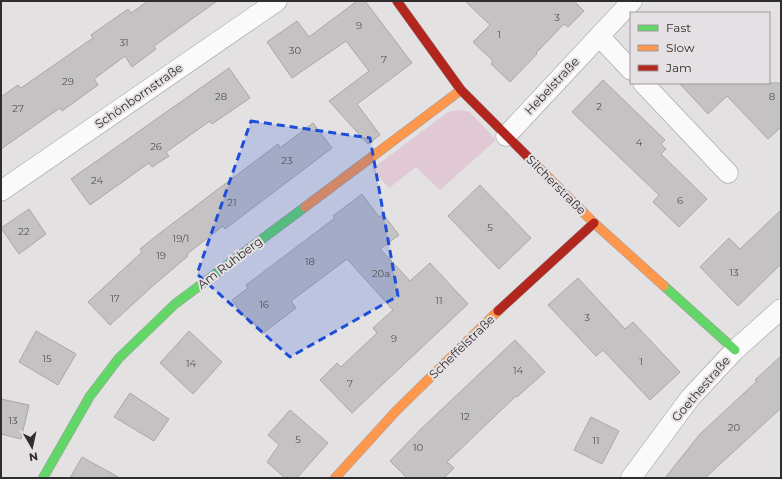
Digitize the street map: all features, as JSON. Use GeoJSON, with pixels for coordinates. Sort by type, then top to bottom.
{"type":"FeatureCollection","features":[{"type":"Feature","properties":{"kind":"street","name":"Schönbornstraße"},"geometry":{"type":"LineString","coordinates":[[1,191],[277,1]]}},
{"type":"Feature","properties":{"kind":"street","name":"Silcherstraße"},"geometry":{"type":"LineString","coordinates":[[397,1],[461,90],[594,223],[735,350]]}},
{"type":"Feature","properties":{"kind":"street","name":"Hebelstraße"},"geometry":{"type":"LineString","coordinates":[[506,136],[632,1]]}},
{"type":"Feature","properties":{"kind":"street"},"geometry":{"type":"LineString","coordinates":[[599,36],[630,69]]}},
{"type":"Feature","properties":{"kind":"street"},"geometry":{"type":"LineString","coordinates":[[644,84],[728,173]]}},
{"type":"Feature","properties":{"kind":"street","name":"Am Ruhberg"},"geometry":{"type":"LineString","coordinates":[[43,478],[90,396],[119,358],[144,333],[176,304],[461,90]]}},
{"type":"Feature","properties":{"kind":"street","name":"Scheffelstraße"},"geometry":{"type":"LineString","coordinates":[[336,478],[365,444],[456,352],[594,223]]}},
{"type":"Feature","properties":{"kind":"street","name":"Goethestraße"},"geometry":{"type":"LineString","coordinates":[[631,478],[690,398],[735,350],[781,309]]}},
{"type":"Feature","properties":{"kind":"highlighted area"},"geometry":{"type":"Polygon","coordinates":[[[251,121],[370,138],[398,296],[290,357],[197,274],[251,121]]]}},
{"type":"Feature","properties":{"kind":"shaded area"},"geometry":{"type":"Polygon","coordinates":[[[461,110],[470,112],[496,140],[440,190],[416,167],[389,188],[372,169],[448,112],[461,110]]]}},
{"type":"Feature","properties":{"kind":"building"},"geometry":{"type":"Polygon","coordinates":[[[148,1],[217,1],[154,46],[156,49],[132,67],[125,56],[94,79],[98,85],[62,111],[60,108],[1,149],[1,97],[18,85],[21,88],[93,38],[91,35],[128,9],[131,13],[148,1]]]}},
{"type":"Feature","properties":{"kind":"building"},"geometry":{"type":"Polygon","coordinates":[[[357,1],[365,1],[412,63],[357,104],[380,135],[368,144],[329,101],[369,71],[346,41],[292,78],[267,42],[297,21],[309,37],[357,1]]]}},
{"type":"Feature","properties":{"kind":"building"},"geometry":{"type":"Polygon","coordinates":[[[465,1],[574,1],[584,11],[568,27],[564,24],[510,82],[491,64],[493,61],[473,42],[490,25],[465,1]]]}},
{"type":"Feature","properties":{"kind":"building"},"geometry":{"type":"Polygon","coordinates":[[[229,68],[250,98],[212,124],[210,121],[166,152],[169,156],[152,167],[149,163],[90,205],[71,179],[229,68]]]}},
{"type":"Feature","properties":{"kind":"building"},"geometry":{"type":"Polygon","coordinates":[[[603,80],[665,140],[661,144],[666,149],[661,154],[707,199],[679,227],[653,202],[659,195],[572,112],[603,80]]]}},
{"type":"Feature","properties":{"kind":"building"},"geometry":{"type":"Polygon","coordinates":[[[781,83],[781,127],[768,139],[727,96],[708,114],[680,84],[781,83]]]}},
{"type":"Feature","properties":{"kind":"building"},"geometry":{"type":"Polygon","coordinates":[[[313,123],[332,148],[225,229],[223,226],[187,254],[188,256],[110,325],[88,302],[142,252],[140,249],[160,233],[278,144],[280,148],[313,123]]]}},
{"type":"Feature","properties":{"kind":"building"},"geometry":{"type":"Polygon","coordinates":[[[480,185],[531,238],[499,269],[448,216],[480,185]]]}},
{"type":"Feature","properties":{"kind":"building"},"geometry":{"type":"Polygon","coordinates":[[[362,194],[379,217],[383,214],[399,235],[380,249],[410,281],[430,263],[468,304],[352,413],[320,380],[337,363],[341,367],[377,333],[373,328],[393,310],[347,259],[291,301],[296,308],[262,334],[253,322],[250,324],[232,300],[248,288],[246,285],[335,218],[333,216],[362,194]]]}},
{"type":"Feature","properties":{"kind":"building"},"geometry":{"type":"Polygon","coordinates":[[[29,209],[46,234],[19,254],[1,228],[29,209]]]}},
{"type":"Feature","properties":{"kind":"building"},"geometry":{"type":"Polygon","coordinates":[[[781,210],[781,264],[738,306],[700,267],[729,238],[740,249],[781,210]]]}},
{"type":"Feature","properties":{"kind":"building"},"geometry":{"type":"Polygon","coordinates":[[[578,278],[625,329],[633,322],[680,372],[650,400],[603,350],[596,356],[548,305],[578,278]]]}},
{"type":"Feature","properties":{"kind":"building"},"geometry":{"type":"Polygon","coordinates":[[[36,331],[76,354],[58,385],[19,362],[36,331]]]}},
{"type":"Feature","properties":{"kind":"building"},"geometry":{"type":"Polygon","coordinates":[[[189,331],[222,362],[193,394],[160,363],[189,331]]]}},
{"type":"Feature","properties":{"kind":"building"},"geometry":{"type":"Polygon","coordinates":[[[515,340],[545,372],[517,397],[516,396],[447,462],[454,468],[444,478],[407,478],[390,461],[422,428],[515,340]]]}},
{"type":"Feature","properties":{"kind":"building"},"geometry":{"type":"Polygon","coordinates":[[[781,356],[781,408],[705,478],[665,478],[700,434],[757,381],[755,380],[781,356]]]}},
{"type":"Feature","properties":{"kind":"building"},"geometry":{"type":"Polygon","coordinates":[[[130,393],[169,419],[154,441],[114,417],[130,393]]]}},
{"type":"Feature","properties":{"kind":"building"},"geometry":{"type":"Polygon","coordinates":[[[1,399],[29,405],[21,439],[1,434],[1,399]]]}},
{"type":"Feature","properties":{"kind":"building"},"geometry":{"type":"Polygon","coordinates":[[[290,410],[328,443],[297,478],[285,478],[267,462],[279,445],[268,435],[290,410]]]}},
{"type":"Feature","properties":{"kind":"building"},"geometry":{"type":"Polygon","coordinates":[[[591,417],[619,431],[602,464],[574,450],[591,417]]]}},
{"type":"Feature","properties":{"kind":"building"},"geometry":{"type":"Polygon","coordinates":[[[82,457],[120,478],[70,478],[82,457]]]}},
{"type":"Feature","properties":{"kind":"traffic: fast"},"geometry":{"type":"LineString","coordinates":[[43,478],[90,396],[119,358],[175,304],[305,207]]}},
{"type":"Feature","properties":{"kind":"traffic: fast"},"geometry":{"type":"LineString","coordinates":[[664,286],[735,350]]}},
{"type":"Feature","properties":{"kind":"traffic: slow"},"geometry":{"type":"LineString","coordinates":[[305,207],[461,90]]}},
{"type":"Feature","properties":{"kind":"traffic: slow"},"geometry":{"type":"LineString","coordinates":[[535,164],[594,223],[664,286]]}},
{"type":"Feature","properties":{"kind":"traffic: slow"},"geometry":{"type":"LineString","coordinates":[[335,478],[396,411],[498,311]]}},
{"type":"Feature","properties":{"kind":"traffic: jam"},"geometry":{"type":"LineString","coordinates":[[397,1],[461,90],[535,164]]}},
{"type":"Feature","properties":{"kind":"traffic: jam"},"geometry":{"type":"LineString","coordinates":[[498,311],[594,223]]}}]}
